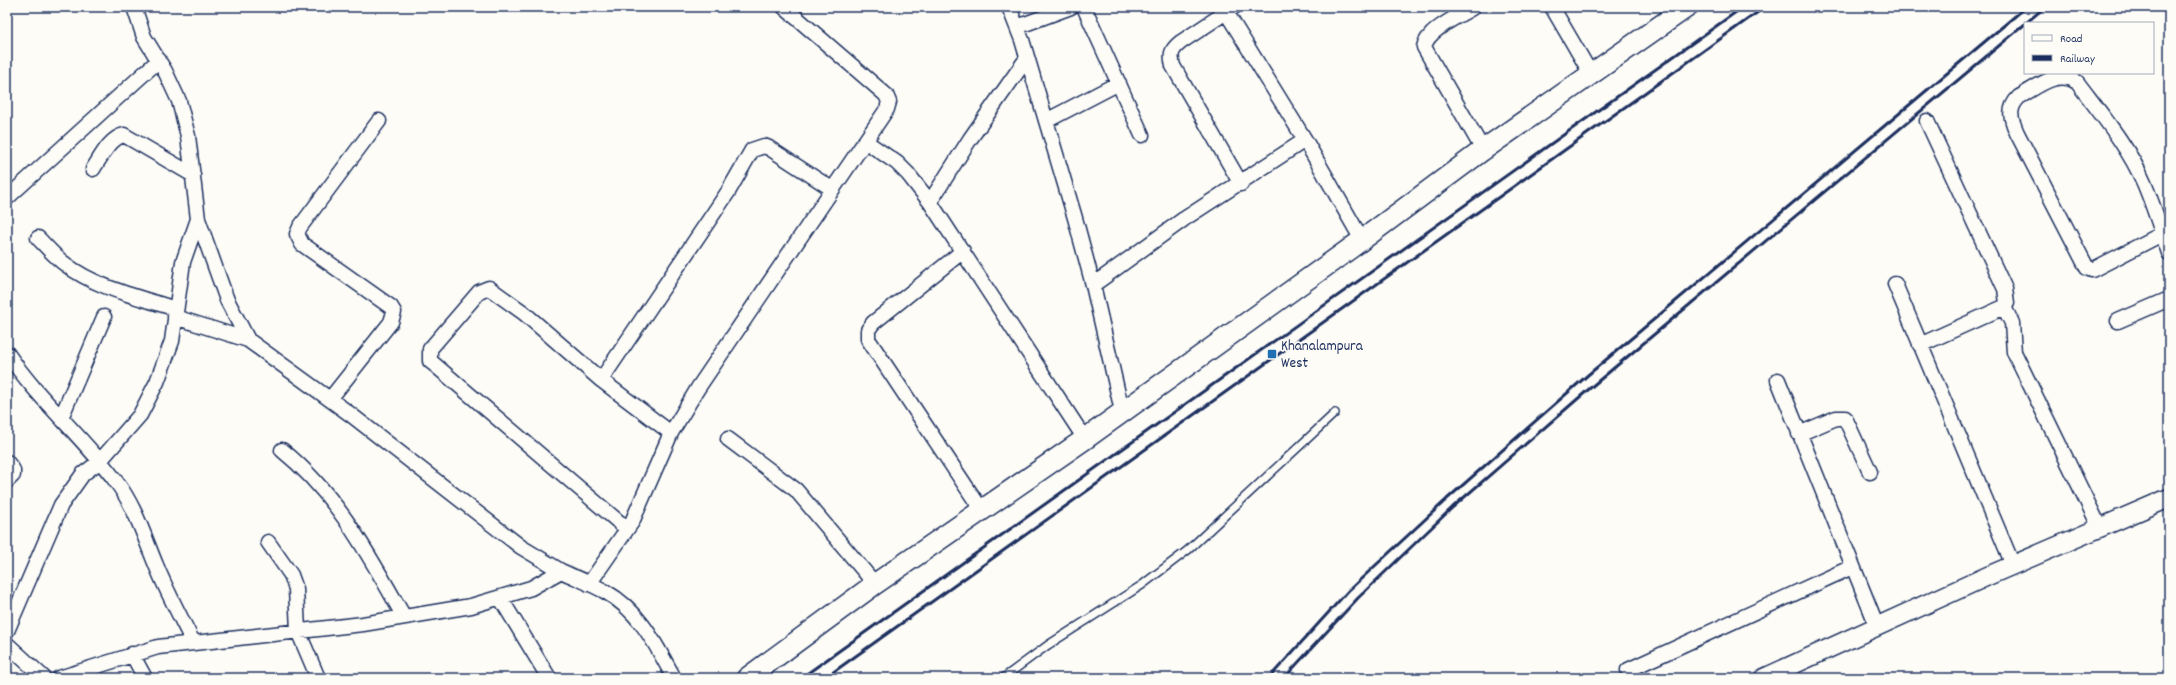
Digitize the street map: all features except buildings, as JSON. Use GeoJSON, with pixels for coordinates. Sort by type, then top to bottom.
{"type":"FeatureCollection","features":[{"type":"Feature","properties":{"kind":"main road"},"geometry":{"type":"LineString","coordinates":[[747,678],[875,584],[1085,439],[1362,240],[1482,150],[1687,7]]}},
{"type":"Feature","properties":{"kind":"street"},"geometry":{"type":"LineString","coordinates":[[134,7],[144,37],[159,60],[179,101],[188,136],[198,219],[227,300],[248,340]]}},
{"type":"Feature","properties":{"kind":"street"},"geometry":{"type":"LineString","coordinates":[[589,584],[628,529],[648,487],[670,433],[698,388],[887,109],[889,102],[886,95],[784,7]]}},
{"type":"Feature","properties":{"kind":"street"},"geometry":{"type":"LineString","coordinates":[[1009,7],[1027,58],[1093,285],[1122,412]]}},
{"type":"Feature","properties":{"kind":"street"},"geometry":{"type":"LineString","coordinates":[[1017,27],[1071,7]]}},
{"type":"Feature","properties":{"kind":"street"},"geometry":{"type":"LineString","coordinates":[[1084,7],[1142,135]]}},
{"type":"Feature","properties":{"kind":"street"},"geometry":{"type":"LineString","coordinates":[[1473,7],[1431,33],[1425,39],[1424,47],[1427,56],[1482,150]]}},
{"type":"Feature","properties":{"kind":"street"},"geometry":{"type":"LineString","coordinates":[[1552,7],[1591,74]]}},
{"type":"Feature","properties":{"kind":"street"},"geometry":{"type":"LineString","coordinates":[[1241,184],[1173,66],[1170,55],[1173,48],[1228,9],[1362,240]]}},
{"type":"Feature","properties":{"kind":"street"},"geometry":{"type":"LineString","coordinates":[[930,202],[970,139],[1027,58]]}},
{"type":"Feature","properties":{"kind":"street"},"geometry":{"type":"LineString","coordinates":[[7,198],[159,60]]}},
{"type":"Feature","properties":{"kind":"street"},"geometry":{"type":"LineString","coordinates":[[2162,234],[2092,270],[2087,268],[2011,120],[2010,110],[2019,97],[2061,76],[2069,77],[2077,82],[2120,140],[2133,162],[2144,183],[2169,253]]}},
{"type":"Feature","properties":{"kind":"street"},"geometry":{"type":"LineString","coordinates":[[1046,121],[1119,83]]}},
{"type":"Feature","properties":{"kind":"street"},"geometry":{"type":"LineString","coordinates":[[330,399],[391,322],[394,312],[390,307],[302,244],[297,234],[300,227],[379,121]]}},
{"type":"Feature","properties":{"kind":"street"},"geometry":{"type":"LineString","coordinates":[[1920,345],[2004,307],[2007,303],[2005,289],[1927,121]]}},
{"type":"Feature","properties":{"kind":"street"},"geometry":{"type":"LineString","coordinates":[[93,169],[118,136],[124,135],[193,175]]}},
{"type":"Feature","properties":{"kind":"street"},"geometry":{"type":"LineString","coordinates":[[1093,285],[1184,219],[1241,184],[1305,140]]}},
{"type":"Feature","properties":{"kind":"street"},"geometry":{"type":"LineString","coordinates":[[864,141],[897,163],[908,174],[930,202],[1085,439]]}},
{"type":"Feature","properties":{"kind":"street"},"geometry":{"type":"LineString","coordinates":[[601,380],[728,192],[752,150],[758,146],[769,148],[832,189]]}},
{"type":"Feature","properties":{"kind":"street"},"geometry":{"type":"LineString","coordinates":[[7,630],[61,505],[83,474],[99,462],[140,414],[157,382],[172,341],[183,262],[198,219]]}},
{"type":"Feature","properties":{"kind":"street"},"geometry":{"type":"LineString","coordinates":[[38,238],[64,264],[80,274],[248,340],[330,399],[521,547],[561,571],[607,592],[633,613],[649,632],[674,678]]}},
{"type":"Feature","properties":{"kind":"street"},"geometry":{"type":"LineString","coordinates":[[963,251],[873,323],[868,330],[868,339],[982,509]]}},
{"type":"Feature","properties":{"kind":"street"},"geometry":{"type":"LineString","coordinates":[[1895,284],[2013,565]]}},
{"type":"Feature","properties":{"kind":"street"},"geometry":{"type":"LineString","coordinates":[[628,529],[430,361],[430,349],[479,292],[489,288],[524,313],[601,380],[670,433]]}},
{"type":"Feature","properties":{"kind":"street"},"geometry":{"type":"LineString","coordinates":[[2118,321],[2169,299]]}},
{"type":"Feature","properties":{"kind":"street"},"geometry":{"type":"LineString","coordinates":[[2004,307],[2012,323],[2014,352],[2100,528]]}},
{"type":"Feature","properties":{"kind":"street"},"geometry":{"type":"LineString","coordinates":[[61,418],[104,316]]}},
{"type":"Feature","properties":{"kind":"street"},"geometry":{"type":"LineString","coordinates":[[7,352],[21,374],[115,480],[130,502],[143,529],[166,589],[193,642]]}},
{"type":"Feature","properties":{"kind":"street"},"geometry":{"type":"LineString","coordinates":[[1778,380],[1876,626]]}},
{"type":"Feature","properties":{"kind":"street"},"geometry":{"type":"LineString","coordinates":[[1799,434],[1836,418],[1845,418],[1870,472]]}},
{"type":"Feature","properties":{"kind":"street"},"geometry":{"type":"LineString","coordinates":[[728,439],[796,490],[875,584]]}},
{"type":"Feature","properties":{"kind":"street"},"geometry":{"type":"LineString","coordinates":[[282,450],[301,466],[341,514],[372,559],[404,618]]}},
{"type":"Feature","properties":{"kind":"street"},"geometry":{"type":"LineString","coordinates":[[7,462],[13,470],[12,475],[7,481]]}},
{"type":"Feature","properties":{"kind":"street"},"geometry":{"type":"LineString","coordinates":[[1764,678],[2013,565],[2169,498]]}},
{"type":"Feature","properties":{"kind":"street"},"geometry":{"type":"LineString","coordinates":[[268,542],[291,575],[296,589],[298,631],[318,678]]}},
{"type":"Feature","properties":{"kind":"street"},"geometry":{"type":"LineString","coordinates":[[1628,670],[1852,566]]}},
{"type":"Feature","properties":{"kind":"street"},"geometry":{"type":"LineString","coordinates":[[59,678],[158,647],[404,618],[471,606],[501,599],[531,588],[561,571]]}},
{"type":"Feature","properties":{"kind":"street"},"geometry":{"type":"LineString","coordinates":[[501,599],[550,678]]}},
{"type":"Feature","properties":{"kind":"street"},"geometry":{"type":"LineString","coordinates":[[7,644],[44,678]]}},
{"type":"Feature","properties":{"kind":"street"},"geometry":{"type":"LineString","coordinates":[[132,654],[145,678]]}},
{"type":"Feature","properties":{"kind":"lane"},"geometry":{"type":"LineString","coordinates":[[1002,678],[1048,645],[1142,585],[1188,550],[1335,413]]}},
{"type":"Feature","properties":{"kind":"railway"},"geometry":{"type":"LineString","coordinates":[[801,678],[1743,7]]}},
{"type":"Feature","properties":{"kind":"railway"},"geometry":{"type":"LineString","coordinates":[[825,678],[1765,7]]}},
{"type":"Feature","properties":{"kind":"railway"},"geometry":{"type":"LineString","coordinates":[[1269,678],[1348,591],[1447,499],[1589,374],[2026,7]]}},
{"type":"Feature","properties":{"kind":"railway"},"geometry":{"type":"LineString","coordinates":[[2027,22],[2045,7]]}},
{"type":"Feature","properties":{"kind":"railway"},"geometry":{"type":"LineString","coordinates":[[1284,678],[1358,598],[1453,507],[1596,383],[2024,25]]}},
{"type":"Feature","properties":{"kind":"place","name":"Khanalampura West"},"geometry":{"type":"Point","coordinates":[1272,354]}}]}
